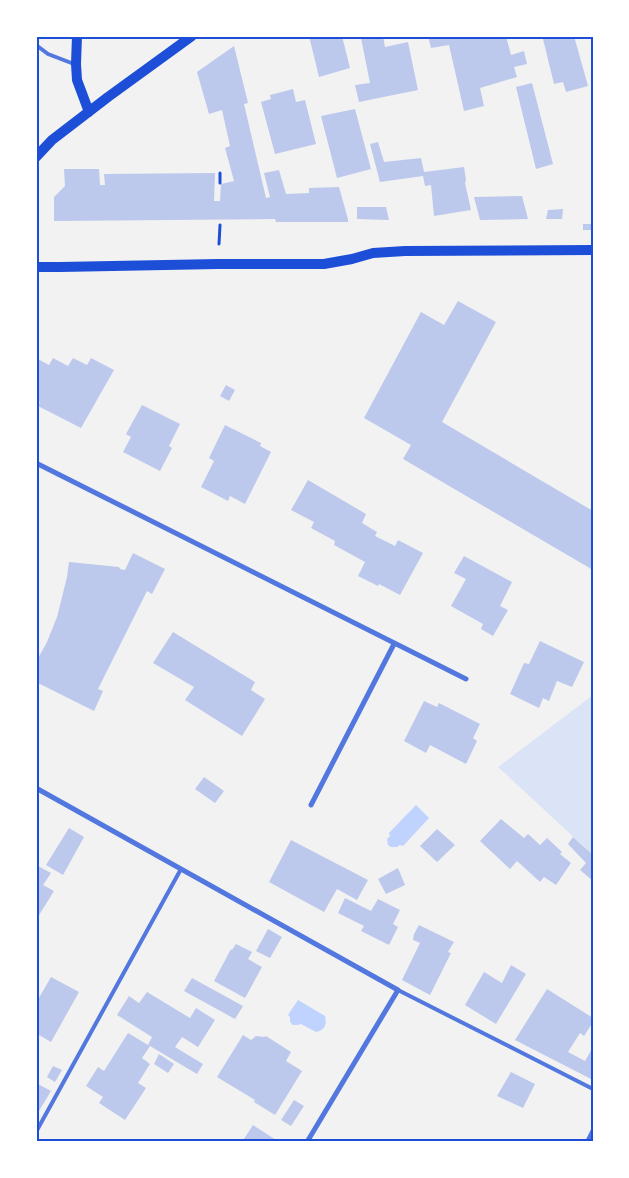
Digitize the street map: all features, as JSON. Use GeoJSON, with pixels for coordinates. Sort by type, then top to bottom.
{"type":"FeatureCollection","features":[{"type":"Feature","properties":{"kind":"main road"},"geometry":{"type":"LineString","coordinates":[[36,157],[52,140],[192,36]]}},
{"type":"Feature","properties":{"kind":"main road"},"geometry":{"type":"LineString","coordinates":[[75,38],[77,80],[89,112]]}},
{"type":"Feature","properties":{"kind":"main road"},"geometry":{"type":"LineString","coordinates":[[36,267],[324,264],[352,260],[373,253],[405,251],[593,250]]}},
{"type":"Feature","properties":{"kind":"street"},"geometry":{"type":"LineString","coordinates":[[36,463],[466,679]]}},
{"type":"Feature","properties":{"kind":"street"},"geometry":{"type":"LineString","coordinates":[[312,806],[394,644]]}},
{"type":"Feature","properties":{"kind":"street"},"geometry":{"type":"LineString","coordinates":[[36,788],[398,990],[307,1142]]}},
{"type":"Feature","properties":{"kind":"lane"},"geometry":{"type":"LineString","coordinates":[[36,44],[48,54],[76,64]]}},
{"type":"Feature","properties":{"kind":"lane"},"geometry":{"type":"LineString","coordinates":[[36,1132],[180,869]]}},
{"type":"Feature","properties":{"kind":"lane"},"geometry":{"type":"LineString","coordinates":[[398,990],[593,1089]]}},
{"type":"Feature","properties":{"kind":"lane"},"geometry":{"type":"LineString","coordinates":[[587,1142],[593,1130]]}},
{"type":"Feature","properties":{"kind":"path"},"geometry":{"type":"LineString","coordinates":[[220,173],[220,183]]}},
{"type":"Feature","properties":{"kind":"shaded area"},"geometry":{"type":"Polygon","coordinates":[[[593,695],[593,855],[498,767],[593,695]]]}},
{"type":"Feature","properties":{"kind":"water"},"geometry":{"type":"Polygon","coordinates":[[[416,805],[429,818],[403,846],[391,847],[388,845],[387,839],[390,836],[389,833],[416,805]]]}},
{"type":"Feature","properties":{"kind":"water"},"geometry":{"type":"Polygon","coordinates":[[[298,1000],[325,1016],[326,1022],[323,1028],[316,1032],[301,1024],[293,1025],[290,1022],[288,1015],[298,1000]]]}},
{"type":"Feature","properties":{"kind":"building"},"geometry":{"type":"Polygon","coordinates":[[[309,36],[342,36],[350,68],[319,77],[309,36]]]}},
{"type":"Feature","properties":{"kind":"building"},"geometry":{"type":"Polygon","coordinates":[[[383,36],[385,47],[408,42],[418,90],[359,102],[355,85],[370,83],[361,38],[383,36]]]}},
{"type":"Feature","properties":{"kind":"building"},"geometry":{"type":"Polygon","coordinates":[[[428,36],[506,36],[511,55],[524,51],[527,64],[514,67],[517,77],[480,88],[484,106],[464,111],[449,45],[431,48],[428,36]]]}},
{"type":"Feature","properties":{"kind":"building"},"geometry":{"type":"Polygon","coordinates":[[[554,36],[574,36],[588,86],[566,92],[563,82],[554,84],[543,39],[554,36]]]}},
{"type":"Feature","properties":{"kind":"building"},"geometry":{"type":"Polygon","coordinates":[[[234,46],[248,103],[244,104],[266,198],[270,197],[264,173],[279,170],[286,194],[309,193],[309,188],[339,187],[348,222],[276,222],[275,219],[54,221],[54,197],[65,186],[64,169],[99,169],[100,185],[105,185],[104,174],[215,173],[214,201],[220,201],[221,184],[234,181],[225,148],[230,146],[222,110],[209,114],[197,72],[234,46]]]}},
{"type":"Feature","properties":{"kind":"building"},"geometry":{"type":"Polygon","coordinates":[[[532,83],[553,164],[536,169],[516,87],[532,83]]]}},
{"type":"Feature","properties":{"kind":"building"},"geometry":{"type":"Polygon","coordinates":[[[293,89],[296,102],[305,100],[316,144],[275,154],[261,102],[271,99],[270,95],[293,89]]]}},
{"type":"Feature","properties":{"kind":"building"},"geometry":{"type":"Polygon","coordinates":[[[355,109],[371,169],[337,178],[321,116],[355,109]]]}},
{"type":"Feature","properties":{"kind":"building"},"geometry":{"type":"Polygon","coordinates":[[[378,142],[384,162],[421,158],[424,172],[464,167],[465,183],[471,210],[434,216],[431,185],[425,186],[423,176],[380,182],[370,144],[378,142]]]}},
{"type":"Feature","properties":{"kind":"building"},"geometry":{"type":"Polygon","coordinates":[[[522,196],[528,219],[480,220],[474,197],[522,196]]]}},
{"type":"Feature","properties":{"kind":"building"},"geometry":{"type":"Polygon","coordinates":[[[357,207],[386,207],[389,220],[357,219],[357,207]]]}},
{"type":"Feature","properties":{"kind":"building"},"geometry":{"type":"Polygon","coordinates":[[[563,209],[562,219],[546,219],[548,210],[563,209]]]}},
{"type":"Feature","properties":{"kind":"building"},"geometry":{"type":"Polygon","coordinates":[[[583,224],[593,224],[593,230],[583,230],[583,224]]]}},
{"type":"Feature","properties":{"kind":"building"},"geometry":{"type":"Polygon","coordinates":[[[458,301],[496,322],[442,422],[593,511],[593,570],[403,459],[411,445],[364,418],[421,312],[444,325],[458,301]]]}},
{"type":"Feature","properties":{"kind":"building"},"geometry":{"type":"Polygon","coordinates":[[[36,358],[49,365],[53,358],[68,366],[73,358],[87,365],[91,358],[114,370],[81,428],[38,406],[40,402],[36,400],[36,358]]]}},
{"type":"Feature","properties":{"kind":"building"},"geometry":{"type":"Polygon","coordinates":[[[226,385],[235,390],[229,401],[220,396],[226,385]]]}},
{"type":"Feature","properties":{"kind":"building"},"geometry":{"type":"Polygon","coordinates":[[[142,405],[180,424],[169,446],[172,448],[160,471],[123,452],[131,437],[126,434],[142,405]]]}},
{"type":"Feature","properties":{"kind":"building"},"geometry":{"type":"Polygon","coordinates":[[[225,425],[261,443],[260,446],[271,452],[245,504],[230,496],[228,501],[201,487],[214,461],[209,458],[225,425]]]}},
{"type":"Feature","properties":{"kind":"building"},"geometry":{"type":"Polygon","coordinates":[[[308,480],[366,514],[362,523],[377,532],[375,536],[395,546],[398,540],[423,553],[400,595],[358,576],[365,562],[334,545],[335,541],[311,528],[314,522],[291,510],[308,480]]]}},
{"type":"Feature","properties":{"kind":"building"},"geometry":{"type":"Polygon","coordinates":[[[133,553],[165,569],[152,594],[147,591],[98,689],[103,691],[94,711],[36,682],[36,662],[47,642],[57,617],[69,562],[119,567],[125,570],[133,553]]]}},
{"type":"Feature","properties":{"kind":"building"},"geometry":{"type":"Polygon","coordinates":[[[464,556],[512,582],[500,606],[508,610],[493,636],[481,629],[483,624],[451,606],[466,579],[454,573],[464,556]]]}},
{"type":"Feature","properties":{"kind":"building"},"geometry":{"type":"Polygon","coordinates":[[[173,632],[255,682],[251,690],[265,699],[242,736],[185,700],[194,687],[153,663],[173,632]]]}},
{"type":"Feature","properties":{"kind":"building"},"geometry":{"type":"Polygon","coordinates":[[[540,641],[584,662],[572,687],[557,681],[549,701],[543,698],[539,708],[510,694],[524,663],[529,664],[540,641]]]}},
{"type":"Feature","properties":{"kind":"building"},"geometry":{"type":"Polygon","coordinates":[[[424,701],[437,707],[439,703],[480,724],[473,738],[477,741],[466,764],[430,745],[426,753],[404,741],[424,701]]]}},
{"type":"Feature","properties":{"kind":"building"},"geometry":{"type":"Polygon","coordinates":[[[204,777],[224,791],[215,803],[195,789],[204,777]]]}},
{"type":"Feature","properties":{"kind":"building"},"geometry":{"type":"Polygon","coordinates":[[[501,819],[524,838],[528,834],[540,845],[547,838],[562,852],[560,854],[571,863],[556,885],[544,877],[540,882],[517,861],[510,869],[480,841],[501,819]]]}},
{"type":"Feature","properties":{"kind":"building"},"geometry":{"type":"Polygon","coordinates":[[[69,828],[84,837],[63,875],[46,865],[69,828]]]}},
{"type":"Feature","properties":{"kind":"building"},"geometry":{"type":"Polygon","coordinates":[[[437,829],[455,845],[437,862],[420,846],[437,829]]]}},
{"type":"Feature","properties":{"kind":"building"},"geometry":{"type":"Polygon","coordinates":[[[573,837],[593,855],[593,881],[580,870],[586,863],[568,844],[573,837]]]}},
{"type":"Feature","properties":{"kind":"building"},"geometry":{"type":"Polygon","coordinates":[[[291,840],[368,880],[357,900],[337,889],[324,912],[269,882],[291,840]]]}},
{"type":"Feature","properties":{"kind":"building"},"geometry":{"type":"Polygon","coordinates":[[[36,865],[51,873],[43,885],[54,891],[36,920],[36,865]]]}},
{"type":"Feature","properties":{"kind":"building"},"geometry":{"type":"Polygon","coordinates":[[[398,868],[405,885],[386,894],[378,879],[398,868]]]}},
{"type":"Feature","properties":{"kind":"building"},"geometry":{"type":"Polygon","coordinates":[[[345,898],[371,911],[378,899],[400,910],[393,924],[398,927],[389,945],[361,931],[364,926],[338,913],[345,898]]]}},
{"type":"Feature","properties":{"kind":"building"},"geometry":{"type":"Polygon","coordinates":[[[419,925],[454,942],[448,952],[451,953],[430,995],[402,980],[420,943],[413,940],[419,925]]]}},
{"type":"Feature","properties":{"kind":"building"},"geometry":{"type":"Polygon","coordinates":[[[268,929],[282,937],[270,958],[256,951],[268,929]]]}},
{"type":"Feature","properties":{"kind":"building"},"geometry":{"type":"Polygon","coordinates":[[[236,944],[252,952],[248,959],[262,967],[245,998],[214,981],[231,949],[236,944]]]}},
{"type":"Feature","properties":{"kind":"building"},"geometry":{"type":"Polygon","coordinates":[[[511,965],[526,974],[496,1024],[465,1005],[484,972],[502,983],[511,965]]]}},
{"type":"Feature","properties":{"kind":"building"},"geometry":{"type":"Polygon","coordinates":[[[51,977],[79,992],[51,1042],[39,1035],[36,1038],[36,1003],[51,977]]]}},
{"type":"Feature","properties":{"kind":"building"},"geometry":{"type":"Polygon","coordinates":[[[192,978],[243,1006],[235,1019],[184,991],[192,978]]]}},
{"type":"Feature","properties":{"kind":"building"},"geometry":{"type":"Polygon","coordinates":[[[547,989],[593,1018],[593,1022],[584,1036],[580,1033],[568,1052],[585,1061],[593,1047],[593,1080],[515,1040],[547,989]]]}},
{"type":"Feature","properties":{"kind":"building"},"geometry":{"type":"Polygon","coordinates":[[[147,992],[190,1018],[196,1008],[215,1020],[198,1047],[182,1037],[175,1047],[203,1064],[197,1074],[150,1046],[142,1058],[150,1064],[138,1083],[146,1088],[125,1120],[99,1103],[103,1097],[86,1086],[98,1067],[104,1071],[128,1033],[148,1045],[152,1037],[117,1015],[129,996],[139,1003],[147,992]]]}},
{"type":"Feature","properties":{"kind":"building"},"geometry":{"type":"Polygon","coordinates":[[[243,1035],[251,1040],[256,1036],[266,1036],[291,1052],[286,1061],[302,1071],[275,1115],[254,1102],[255,1100],[217,1077],[243,1035]]]}},
{"type":"Feature","properties":{"kind":"building"},"geometry":{"type":"Polygon","coordinates":[[[159,1054],[174,1064],[168,1073],[154,1064],[159,1054]]]}},
{"type":"Feature","properties":{"kind":"building"},"geometry":{"type":"Polygon","coordinates":[[[53,1066],[62,1070],[55,1082],[47,1077],[53,1066]]]}},
{"type":"Feature","properties":{"kind":"building"},"geometry":{"type":"Polygon","coordinates":[[[511,1072],[535,1084],[523,1108],[497,1096],[511,1072]]]}},
{"type":"Feature","properties":{"kind":"building"},"geometry":{"type":"Polygon","coordinates":[[[36,1083],[51,1091],[39,1111],[36,1109],[36,1083]]]}},
{"type":"Feature","properties":{"kind":"building"},"geometry":{"type":"Polygon","coordinates":[[[294,1100],[304,1106],[291,1126],[281,1120],[294,1100]]]}},
{"type":"Feature","properties":{"kind":"building"},"geometry":{"type":"Polygon","coordinates":[[[253,1125],[276,1140],[275,1142],[242,1142],[253,1125]]]}}]}
